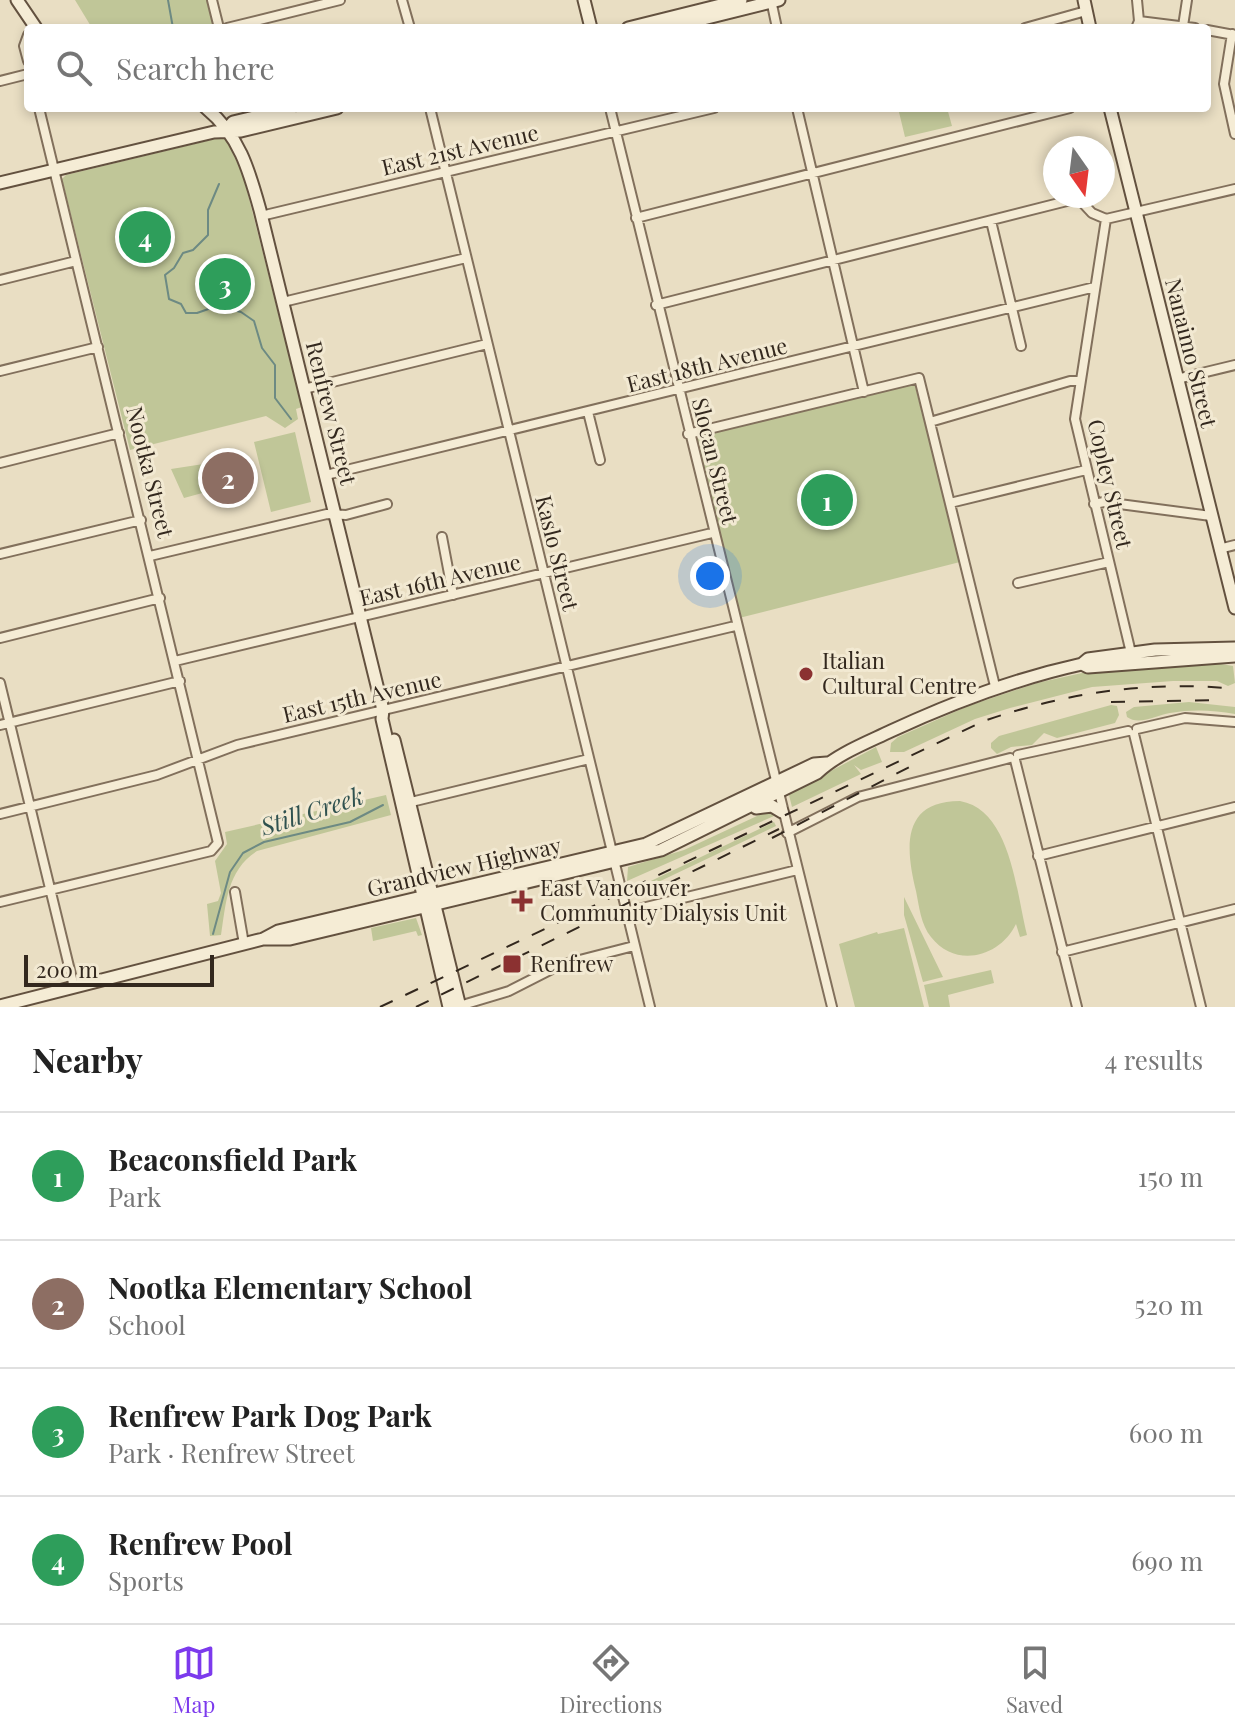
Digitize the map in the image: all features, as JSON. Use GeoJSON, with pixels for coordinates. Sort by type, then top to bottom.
{"type":"FeatureCollection","features":[{"type":"Feature","properties":{"kind":"main road"},"geometry":{"type":"LineString","coordinates":[[17,0],[33,24]]}},
{"type":"Feature","properties":{"kind":"main road"},"geometry":{"type":"LineString","coordinates":[[584,0],[590,24]]}},
{"type":"Feature","properties":{"kind":"main road"},"geometry":{"type":"LineString","coordinates":[[644,24],[741,0]]}},
{"type":"Feature","properties":{"kind":"main road"},"geometry":{"type":"LineString","coordinates":[[683,24],[773,1]]}},
{"type":"Feature","properties":{"kind":"main road","name":"Renfrew Street"},"geometry":{"type":"LineString","coordinates":[[210,112],[227,129],[248,168],[261,216],[383,710],[388,717],[449,1007]]}},
{"type":"Feature","properties":{"kind":"main road"},"geometry":{"type":"LineString","coordinates":[[227,129],[233,122],[275,112]]}},
{"type":"Feature","properties":{"kind":"main road"},"geometry":{"type":"LineString","coordinates":[[0,183],[227,129],[241,131],[320,112]]}},
{"type":"Feature","properties":{"kind":"main road","name":"Nanaimo Street"},"geometry":{"type":"LineString","coordinates":[[1111,112],[1235,608]]}},
{"type":"Feature","properties":{"kind":"main road"},"geometry":{"type":"LineString","coordinates":[[776,788],[814,764],[827,763],[995,686],[1082,664],[1088,667],[1132,657],[1235,648]]}},
{"type":"Feature","properties":{"kind":"main road"},"geometry":{"type":"LineString","coordinates":[[1132,657],[1235,656]]}},
{"type":"Feature","properties":{"kind":"main road","name":"Grandview Highway"},"geometry":{"type":"LineString","coordinates":[[0,1006],[263,939],[290,939],[428,901],[612,857],[661,850],[736,814],[776,788]]}},
{"type":"Feature","properties":{"kind":"main road","name":"Grandview Highway"},"geometry":{"type":"LineString","coordinates":[[612,857],[776,788]]}},
{"type":"Feature","properties":{"kind":"main road"},"geometry":{"type":"LineString","coordinates":[[736,814],[768,805],[782,812]]}},
{"type":"Feature","properties":{"kind":"main road","name":"Renfrew Street"},"geometry":{"type":"LineString","coordinates":[[428,901],[458,1007]]}},
{"type":"Feature","properties":{"kind":"street"},"geometry":{"type":"LineString","coordinates":[[212,0],[218,24]]}},
{"type":"Feature","properties":{"kind":"street"},"geometry":{"type":"LineString","coordinates":[[243,24],[340,0]]}},
{"type":"Feature","properties":{"kind":"street"},"geometry":{"type":"LineString","coordinates":[[402,0],[409,24]]}},
{"type":"Feature","properties":{"kind":"street"},"geometry":{"type":"LineString","coordinates":[[1137,0],[1138,24]]}},
{"type":"Feature","properties":{"kind":"street"},"geometry":{"type":"LineString","coordinates":[[1183,24],[1187,0]]}},
{"type":"Feature","properties":{"kind":"street"},"geometry":{"type":"LineString","coordinates":[[773,1],[776,24]]}},
{"type":"Feature","properties":{"kind":"street"},"geometry":{"type":"LineString","coordinates":[[1036,24],[1085,6]]}},
{"type":"Feature","properties":{"kind":"street"},"geometry":{"type":"LineString","coordinates":[[1211,31],[1234,35],[1224,84],[1235,134]]}},
{"type":"Feature","properties":{"kind":"street"},"geometry":{"type":"LineString","coordinates":[[0,81],[24,75]]}},
{"type":"Feature","properties":{"kind":"street","name":"Nootka Street"},"geometry":{"type":"LineString","coordinates":[[40,112],[150,556],[217,846],[211,851],[51,890]]}},
{"type":"Feature","properties":{"kind":"street","name":"Kaslo Street"},"geometry":{"type":"LineString","coordinates":[[431,112],[650,1007]]}},
{"type":"Feature","properties":{"kind":"street","name":"Slocan Street"},"geometry":{"type":"LineString","coordinates":[[611,112],[712,533],[832,1007]]}},
{"type":"Feature","properties":{"kind":"street","name":"East 21st Avenue"},"geometry":{"type":"LineString","coordinates":[[261,216],[698,112]]}},
{"type":"Feature","properties":{"kind":"street"},"geometry":{"type":"LineString","coordinates":[[798,112],[864,392]]}},
{"type":"Feature","properties":{"kind":"street"},"geometry":{"type":"LineString","coordinates":[[636,218],[1055,112]]}},
{"type":"Feature","properties":{"kind":"street"},"geometry":{"type":"LineString","coordinates":[[656,305],[1079,199],[1092,213],[1106,219],[1235,189]]}},
{"type":"Feature","properties":{"kind":"street","name":"Copley Street"},"geometry":{"type":"LineString","coordinates":[[1106,219],[1075,419],[1132,657]]}},
{"type":"Feature","properties":{"kind":"street"},"geometry":{"type":"LineString","coordinates":[[991,221],[1021,346]]}},
{"type":"Feature","properties":{"kind":"street"},"geometry":{"type":"LineString","coordinates":[[283,302],[466,258]]}},
{"type":"Feature","properties":{"kind":"street"},"geometry":{"type":"LineString","coordinates":[[0,280],[76,261]]}},
{"type":"Feature","properties":{"kind":"street","name":"East 18th Avenue"},"geometry":{"type":"LineString","coordinates":[[326,475],[1095,287]]}},
{"type":"Feature","properties":{"kind":"street"},"geometry":{"type":"LineString","coordinates":[[304,389],[487,344]]}},
{"type":"Feature","properties":{"kind":"street"},"geometry":{"type":"LineString","coordinates":[[0,371],[98,347]]}},
{"type":"Feature","properties":{"kind":"street"},"geometry":{"type":"LineString","coordinates":[[1177,379],[1235,365]]}},
{"type":"Feature","properties":{"kind":"street"},"geometry":{"type":"LineString","coordinates":[[688,434],[919,378],[995,686]]}},
{"type":"Feature","properties":{"kind":"street"},"geometry":{"type":"LineString","coordinates":[[930,422],[1070,381],[1080,381]]}},
{"type":"Feature","properties":{"kind":"street"},"geometry":{"type":"LineString","coordinates":[[588,412],[600,460]]}},
{"type":"Feature","properties":{"kind":"street"},"geometry":{"type":"LineString","coordinates":[[0,463],[119,433]]}},
{"type":"Feature","properties":{"kind":"street"},"geometry":{"type":"LineString","coordinates":[[950,503],[1086,470]]}},
{"type":"Feature","properties":{"kind":"street"},"geometry":{"type":"LineString","coordinates":[[1094,504],[1104,502],[1211,516]]}},
{"type":"Feature","properties":{"kind":"street"},"geometry":{"type":"LineString","coordinates":[[150,556],[387,504]]}},
{"type":"Feature","properties":{"kind":"street"},"geometry":{"type":"LineString","coordinates":[[0,554],[141,520]]}},
{"type":"Feature","properties":{"kind":"street","name":"East 16th Avenue"},"geometry":{"type":"LineString","coordinates":[[175,661],[712,533]]}},
{"type":"Feature","properties":{"kind":"street"},"geometry":{"type":"LineString","coordinates":[[442,537],[453,595]]}},
{"type":"Feature","properties":{"kind":"street"},"geometry":{"type":"LineString","coordinates":[[1219,549],[1235,545]]}},
{"type":"Feature","properties":{"kind":"street"},"geometry":{"type":"LineString","coordinates":[[1018,583],[1109,562]]}},
{"type":"Feature","properties":{"kind":"street"},"geometry":{"type":"LineString","coordinates":[[0,638],[160,598]]}},
{"type":"Feature","properties":{"kind":"street","name":"East 15th Avenue"},"geometry":{"type":"LineString","coordinates":[[0,814],[157,775],[237,745],[735,626]]}},
{"type":"Feature","properties":{"kind":"street"},"geometry":{"type":"LineString","coordinates":[[5,724],[180,681]]}},
{"type":"Feature","properties":{"kind":"street"},"geometry":{"type":"LineString","coordinates":[[0,683],[5,724],[30,806],[74,987]]}},
{"type":"Feature","properties":{"kind":"street"},"geometry":{"type":"LineString","coordinates":[[787,833],[858,797],[1014,758],[1185,718],[1235,722]]}},
{"type":"Feature","properties":{"kind":"street"},"geometry":{"type":"LineString","coordinates":[[1133,732],[1201,1007]]}},
{"type":"Feature","properties":{"kind":"street"},"geometry":{"type":"LineString","coordinates":[[1014,758],[1077,1007]]}},
{"type":"Feature","properties":{"kind":"street"},"geometry":{"type":"LineString","coordinates":[[405,803],[589,759]]}},
{"type":"Feature","properties":{"kind":"street"},"geometry":{"type":"LineString","coordinates":[[1038,856],[1235,807]]}},
{"type":"Feature","properties":{"kind":"street"},"geometry":{"type":"LineString","coordinates":[[626,912],[797,870]]}},
{"type":"Feature","properties":{"kind":"street"},"geometry":{"type":"LineString","coordinates":[[0,902],[51,890]]}},
{"type":"Feature","properties":{"kind":"street"},"geometry":{"type":"LineString","coordinates":[[235,892],[244,944]]}},
{"type":"Feature","properties":{"kind":"street"},"geometry":{"type":"LineString","coordinates":[[1062,952],[1235,909]]}},
{"type":"Feature","properties":{"kind":"street"},"geometry":{"type":"LineString","coordinates":[[458,1007],[509,991],[560,965],[634,946]]}},
{"type":"Feature","properties":{"kind":"green space"},"geometry":{"type":"Polygon","coordinates":[[[75,0],[210,0],[215,24],[90,24],[75,0]]]}},
{"type":"Feature","properties":{"kind":"green space"},"geometry":{"type":"Polygon","coordinates":[[[899,112],[948,112],[952,126],[905,137],[899,112]]]}},
{"type":"Feature","properties":{"kind":"green space"},"geometry":{"type":"Polygon","coordinates":[[[219,138],[226,139],[243,175],[302,407],[296,409],[298,419],[285,428],[266,416],[130,450],[62,179],[66,175],[219,138]]]}},
{"type":"Feature","properties":{"kind":"green space"},"geometry":{"type":"Polygon","coordinates":[[[914,382],[960,562],[739,618],[695,438],[914,382]]]}},
{"type":"Feature","properties":{"kind":"green space"},"geometry":{"type":"Polygon","coordinates":[[[295,432],[311,502],[271,512],[254,442],[295,432]]]}},
{"type":"Feature","properties":{"kind":"green space"},"geometry":{"type":"Polygon","coordinates":[[[210,463],[213,473],[222,472],[224,481],[216,483],[217,489],[184,498],[171,469],[210,463]]]}},
{"type":"Feature","properties":{"kind":"green space"},"geometry":{"type":"Polygon","coordinates":[[[1209,662],[1233,666],[1235,683],[1228,686],[1217,681],[1173,681],[1092,687],[975,719],[904,752],[890,752],[891,743],[898,737],[968,706],[1037,683],[1100,669],[1209,662]]]}},
{"type":"Feature","properties":{"kind":"green space"},"geometry":{"type":"Polygon","coordinates":[[[1189,702],[1235,707],[1235,714],[1186,711],[1137,720],[1127,717],[1126,712],[1134,707],[1189,702]]]}},
{"type":"Feature","properties":{"kind":"green space"},"geometry":{"type":"Polygon","coordinates":[[[1111,705],[1117,706],[1119,715],[1115,723],[1057,738],[1044,733],[1032,745],[1011,747],[997,754],[991,748],[991,743],[999,736],[1111,705]]]}},
{"type":"Feature","properties":{"kind":"green space"},"geometry":{"type":"Polygon","coordinates":[[[876,747],[882,762],[861,770],[854,765],[861,774],[792,807],[789,795],[795,790],[876,747]]]}},
{"type":"Feature","properties":{"kind":"green space"},"geometry":{"type":"Polygon","coordinates":[[[386,795],[391,815],[257,851],[247,859],[230,888],[221,935],[210,936],[207,904],[218,901],[221,893],[215,861],[227,844],[225,832],[386,795]]]}},
{"type":"Feature","properties":{"kind":"green space"},"geometry":{"type":"Polygon","coordinates":[[[960,801],[977,808],[1001,836],[1014,876],[1027,935],[1020,937],[1016,924],[1009,935],[989,951],[965,956],[941,947],[928,932],[921,915],[910,860],[912,831],[917,819],[926,809],[940,803],[960,801]]]}},
{"type":"Feature","properties":{"kind":"green space"},"geometry":{"type":"Polygon","coordinates":[[[770,810],[774,816],[627,881],[628,867],[684,850],[770,810]]]}},
{"type":"Feature","properties":{"kind":"green space"},"geometry":{"type":"Polygon","coordinates":[[[774,822],[776,826],[631,895],[630,891],[774,822]]]}},
{"type":"Feature","properties":{"kind":"green space"},"geometry":{"type":"Polygon","coordinates":[[[904,897],[943,977],[923,982],[904,915],[904,897]]]}},
{"type":"Feature","properties":{"kind":"green space"},"geometry":{"type":"Polygon","coordinates":[[[416,918],[422,935],[418,936],[416,931],[373,941],[371,928],[416,918]]]}},
{"type":"Feature","properties":{"kind":"green space"},"geometry":{"type":"Polygon","coordinates":[[[904,928],[924,1007],[855,1007],[839,944],[877,932],[904,928]]]}},
{"type":"Feature","properties":{"kind":"green space"},"geometry":{"type":"Polygon","coordinates":[[[991,970],[994,983],[948,995],[950,1007],[929,1007],[924,985],[991,970]]]}},
{"type":"Feature","properties":{"kind":"waterway","name":"Still Creek"},"geometry":{"type":"LineString","coordinates":[[168,0],[172,24]]}},
{"type":"Feature","properties":{"kind":"waterway","name":"Still Creek"},"geometry":{"type":"LineString","coordinates":[[219,184],[208,210],[208,235],[193,250],[183,253],[174,268],[165,275],[169,299],[181,304],[186,313],[197,313],[217,306],[241,312],[254,321],[262,348],[275,365],[275,398],[291,419]]}},
{"type":"Feature","properties":{"kind":"waterway","name":"Still Creek"},"geometry":{"type":"LineString","coordinates":[[213,934],[230,872],[243,853],[264,842],[350,822],[383,805]]}},
{"type":"Feature","properties":{"kind":"railway"},"geometry":{"type":"LineString","coordinates":[[380,1007],[984,721],[1045,703],[1108,691],[1171,686],[1235,689]]}},
{"type":"Feature","properties":{"kind":"railway"},"geometry":{"type":"LineString","coordinates":[[1111,702],[1223,700]]}},
{"type":"Feature","properties":{"kind":"railway"},"geometry":{"type":"LineString","coordinates":[[772,838],[921,761]]}},
{"type":"Feature","properties":{"kind":"railway"},"geometry":{"type":"LineString","coordinates":[[416,1007],[779,829]]}},
{"type":"Feature","properties":{"kind":"place","name":"Renfrew Pool"},"geometry":{"type":"Point","coordinates":[145,237]}},
{"type":"Feature","properties":{"kind":"place","name":"Renfrew Park Dog Park"},"geometry":{"type":"Point","coordinates":[225,284]}},
{"type":"Feature","properties":{"kind":"place","name":"Nootka Elementary School"},"geometry":{"type":"Point","coordinates":[228,478]}},
{"type":"Feature","properties":{"kind":"place","name":"Beaconsfield Park"},"geometry":{"type":"Point","coordinates":[827,500]}},
{"type":"Feature","properties":{"kind":"place","name":"Italian Cultural Centre"},"geometry":{"type":"Point","coordinates":[806,674]}},
{"type":"Feature","properties":{"kind":"place","name":"East Vancouver Community Dialysis Unit"},"geometry":{"type":"Point","coordinates":[522,901]}},
{"type":"Feature","properties":{"kind":"place","name":"Renfrew"},"geometry":{"type":"Point","coordinates":[512,964]}}]}
